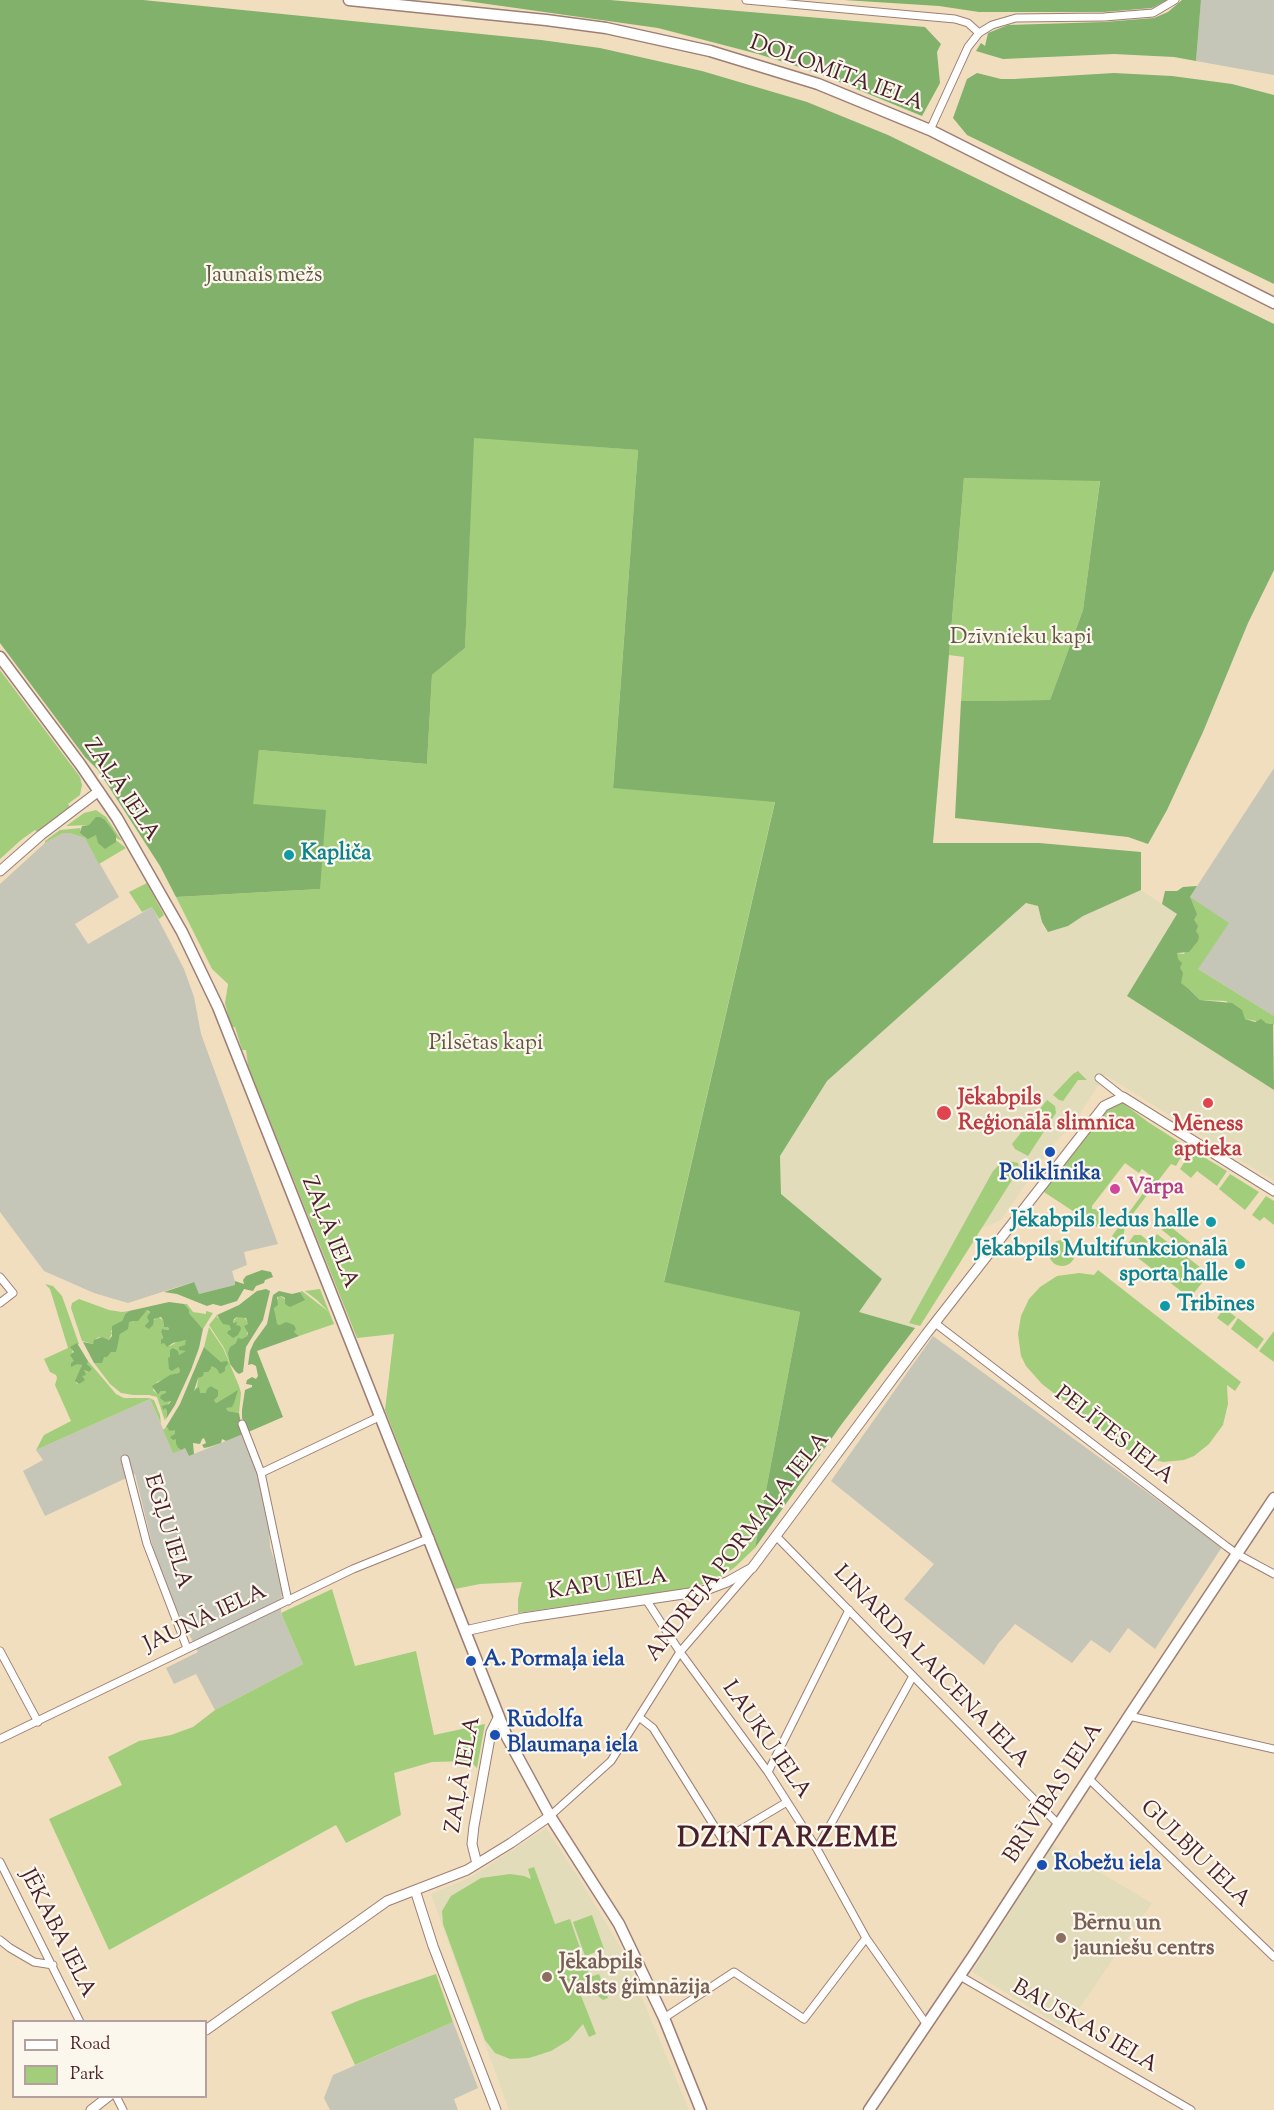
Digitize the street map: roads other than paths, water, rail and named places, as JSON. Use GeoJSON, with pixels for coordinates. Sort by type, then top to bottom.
{"type":"FeatureCollection","features":[{"type":"Feature","properties":{"kind":"main road","name":"DOLOMĪTA IELA"},"geometry":{"type":"LineString","coordinates":[[349,0],[433,4],[606,28],[710,51],[818,84],[930,130],[1274,303]]}},
{"type":"Feature","properties":{"kind":"main road","name":"ZAĻĀ IELA"},"geometry":{"type":"LineString","coordinates":[[0,657],[117,818],[163,897],[218,1007],[499,1716]]}},
{"type":"Feature","properties":{"kind":"main road","name":"BRĪVĪBAS IELA"},"geometry":{"type":"LineString","coordinates":[[869,2110],[960,1976],[1274,1498]]}},
{"type":"Feature","properties":{"kind":"main road"},"geometry":{"type":"LineString","coordinates":[[499,1716],[517,1758],[550,1816],[619,1924],[664,2018],[701,2110]]}},
{"type":"Feature","properties":{"kind":"street"},"geometry":{"type":"LineString","coordinates":[[746,0],[955,19],[968,23],[979,33]]}},
{"type":"Feature","properties":{"kind":"street"},"geometry":{"type":"LineString","coordinates":[[930,130],[968,46],[979,33],[999,22],[1016,18],[1104,17],[1153,13],[1175,0]]}},
{"type":"Feature","properties":{"kind":"street"},"geometry":{"type":"LineString","coordinates":[[0,871],[41,835],[99,792]]}},
{"type":"Feature","properties":{"kind":"street"},"geometry":{"type":"LineString","coordinates":[[1100,1078],[1123,1097],[1274,1191]]}},
{"type":"Feature","properties":{"kind":"street","name":"ANDREJA PORMAĻA IELA"},"geometry":{"type":"LineString","coordinates":[[207,2029],[387,1901],[456,1875],[511,1844],[550,1816],[611,1761],[681,1652],[752,1568],[935,1323],[1095,1115],[1104,1106],[1123,1097]]}},
{"type":"Feature","properties":{"kind":"street"},"geometry":{"type":"LineString","coordinates":[[0,1277],[13,1293],[0,1303]]}},
{"type":"Feature","properties":{"kind":"street","name":"PELĪTES IELA"},"geometry":{"type":"LineString","coordinates":[[935,1323],[1237,1554],[1274,1574]]}},
{"type":"Feature","properties":{"kind":"street"},"geometry":{"type":"LineString","coordinates":[[261,1473],[381,1416]]}},
{"type":"Feature","properties":{"kind":"street"},"geometry":{"type":"LineString","coordinates":[[242,1424],[261,1473],[288,1601]]}},
{"type":"Feature","properties":{"kind":"street","name":"EGĻU IELA"},"geometry":{"type":"LineString","coordinates":[[125,1459],[147,1544],[187,1648]]}},
{"type":"Feature","properties":{"kind":"street","name":"LINARDA LAICENA IELA"},"geometry":{"type":"LineString","coordinates":[[776,1536],[1058,1824]]}},
{"type":"Feature","properties":{"kind":"street","name":"JAUNĀ IELA"},"geometry":{"type":"LineString","coordinates":[[0,1739],[353,1569],[430,1538]]}},
{"type":"Feature","properties":{"kind":"street","name":"KAPU IELA"},"geometry":{"type":"LineString","coordinates":[[465,1631],[523,1618],[703,1591],[727,1582],[752,1568]]}},
{"type":"Feature","properties":{"kind":"street","name":"LAUKU IELA"},"geometry":{"type":"LineString","coordinates":[[647,1601],[768,1772],[817,1849],[866,1938],[927,2025]]}},
{"type":"Feature","properties":{"kind":"street"},"geometry":{"type":"LineString","coordinates":[[768,1772],[849,1610]]}},
{"type":"Feature","properties":{"kind":"street"},"geometry":{"type":"LineString","coordinates":[[0,1651],[38,1722]]}},
{"type":"Feature","properties":{"kind":"street"},"geometry":{"type":"LineString","coordinates":[[817,1849],[913,1676]]}},
{"type":"Feature","properties":{"kind":"street","name":"ZAĻĀ IELA"},"geometry":{"type":"LineString","coordinates":[[477,1863],[472,1844],[474,1826],[491,1732],[499,1716]]}},
{"type":"Feature","properties":{"kind":"street"},"geometry":{"type":"LineString","coordinates":[[1129,1716],[1274,1749]]}},
{"type":"Feature","properties":{"kind":"street"},"geometry":{"type":"LineString","coordinates":[[639,1717],[653,1728],[723,1840],[787,1802]]}},
{"type":"Feature","properties":{"kind":"street","name":"GULBJU IELA"},"geometry":{"type":"LineString","coordinates":[[1088,1778],[1274,1957]]}},
{"type":"Feature","properties":{"kind":"street","name":"JĒKABA IELA"},"geometry":{"type":"LineString","coordinates":[[0,1862],[79,2020]]}},
{"type":"Feature","properties":{"kind":"street"},"geometry":{"type":"LineString","coordinates":[[415,1890],[433,1946],[496,2110]]}},
{"type":"Feature","properties":{"kind":"street"},"geometry":{"type":"LineString","coordinates":[[664,2018],[734,1972],[804,2019],[866,1938]]}},
{"type":"Feature","properties":{"kind":"street"},"geometry":{"type":"LineString","coordinates":[[0,1940],[34,1962],[53,1965]]}},
{"type":"Feature","properties":{"kind":"street","name":"BAUSKAS IELA"},"geometry":{"type":"LineString","coordinates":[[960,1976],[1191,2110]]}},
{"type":"Feature","properties":{"kind":"street"},"geometry":{"type":"LineString","coordinates":[[90,2110],[108,2098]]}},
{"type":"Feature","properties":{"kind":"place","name":"Kapliča"},"geometry":{"type":"Point","coordinates":[289,855]}},
{"type":"Feature","properties":{"kind":"place","name":"Mēness aptieka"},"geometry":{"type":"Point","coordinates":[1208,1103]}},
{"type":"Feature","properties":{"kind":"place","name":"Jēkabpils Reģionālā slimnīca"},"geometry":{"type":"Point","coordinates":[944,1113]}},
{"type":"Feature","properties":{"kind":"place","name":"Poliklīnika"},"geometry":{"type":"Point","coordinates":[1050,1152]}},
{"type":"Feature","properties":{"kind":"place","name":"Vārpa"},"geometry":{"type":"Point","coordinates":[1115,1189]}},
{"type":"Feature","properties":{"kind":"place","name":"Jēkabpils ledus halle"},"geometry":{"type":"Point","coordinates":[1211,1222]}},
{"type":"Feature","properties":{"kind":"place","name":"Jēkabpils Multifunkcionālā sporta halle"},"geometry":{"type":"Point","coordinates":[1240,1264]}},
{"type":"Feature","properties":{"kind":"place","name":"Tribīnes"},"geometry":{"type":"Point","coordinates":[1165,1306]}},
{"type":"Feature","properties":{"kind":"place","name":"A. Pormaļa iela"},"geometry":{"type":"Point","coordinates":[471,1661]}},
{"type":"Feature","properties":{"kind":"place","name":"Rūdolfa Blaumaņa iela"},"geometry":{"type":"Point","coordinates":[495,1735]}},
{"type":"Feature","properties":{"kind":"place","name":"Robežu iela"},"geometry":{"type":"Point","coordinates":[1042,1865]}},
{"type":"Feature","properties":{"kind":"place","name":"Bērnu un jauniešu centrs"},"geometry":{"type":"Point","coordinates":[1061,1938]}},
{"type":"Feature","properties":{"kind":"place","name":"Jēkabpils Valsts ģimnāzija"},"geometry":{"type":"Point","coordinates":[547,1977]}},
{"type":"Feature","properties":{"kind":"district","name":"DZINTARZEME"},"geometry":{"type":"Point","coordinates":[788,1841]}},
{"type":"Feature","properties":{"kind":"park label","name":"Jaunais mežs"},"geometry":{"type":"Point","coordinates":[264,277]}},
{"type":"Feature","properties":{"kind":"park label","name":"Dzīvnieku kapi"},"geometry":{"type":"Point","coordinates":[1021,639]}},
{"type":"Feature","properties":{"kind":"park label","name":"Pilsētas kapi"},"geometry":{"type":"Point","coordinates":[486,1045]}}]}
